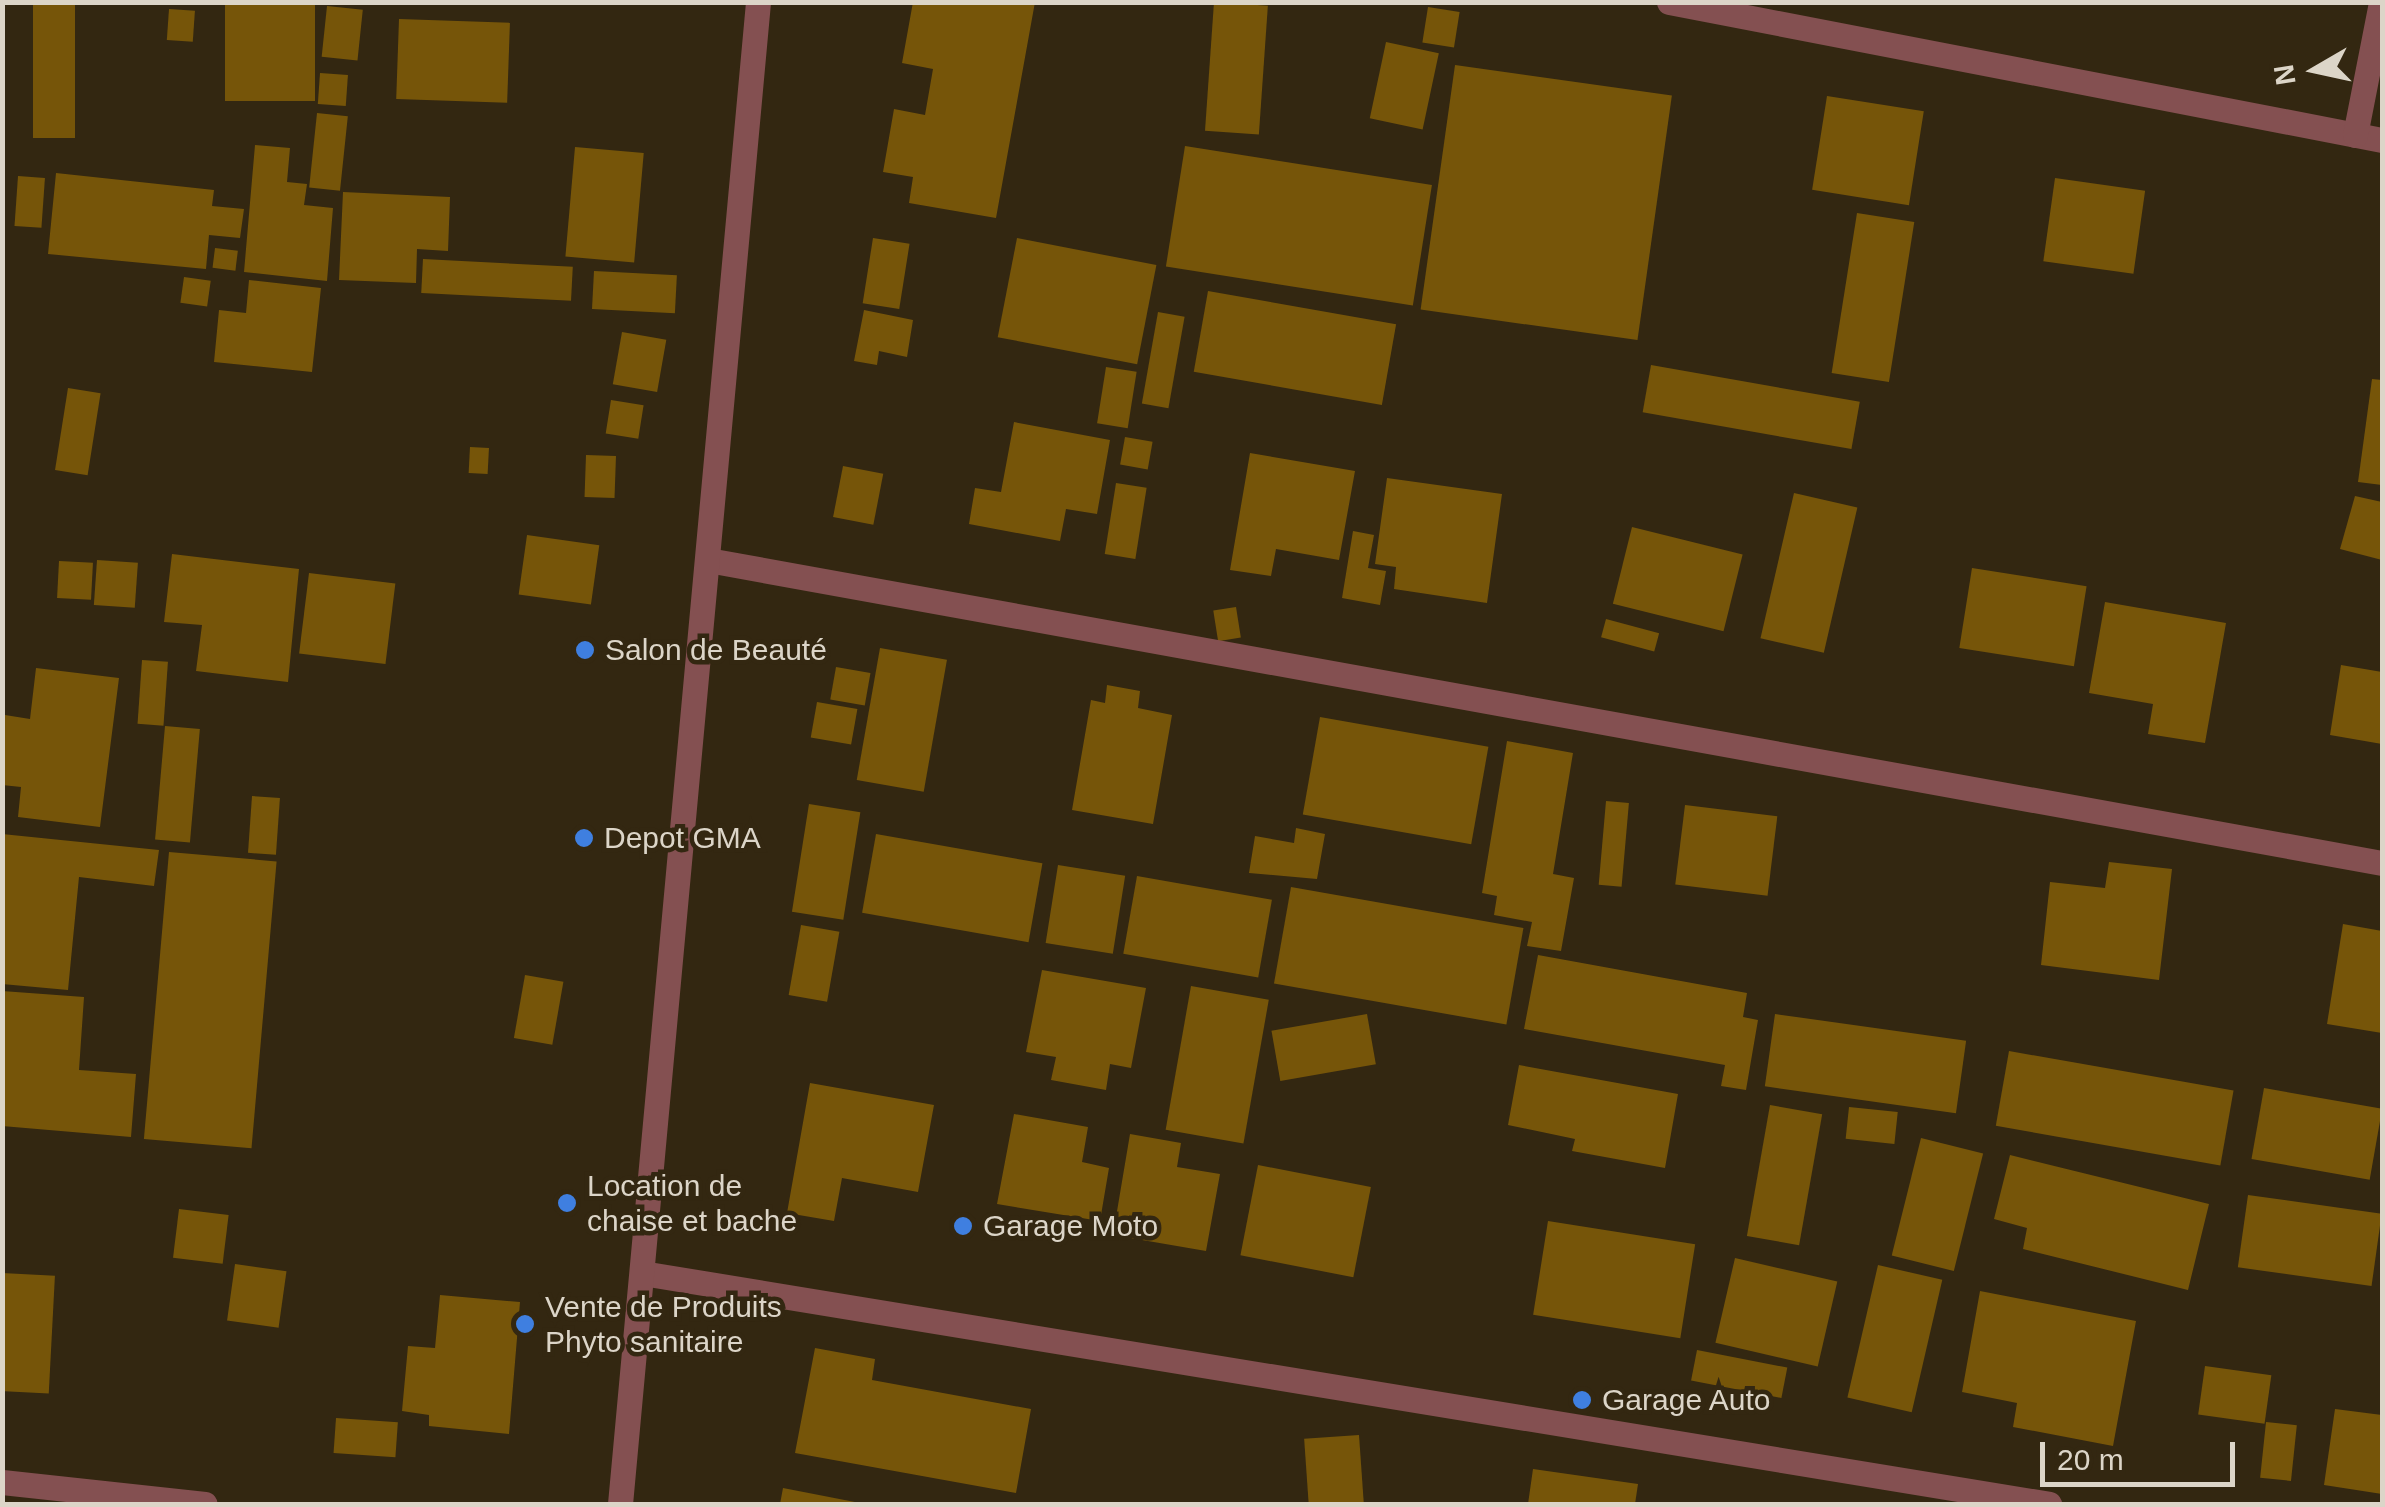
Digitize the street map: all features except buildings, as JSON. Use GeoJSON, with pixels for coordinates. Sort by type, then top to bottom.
{"type":"FeatureCollection","features":[{"type":"Feature","properties":{"kind":"street"},"geometry":{"type":"LineString","coordinates":[[620,1504],[758,2]]}},
{"type":"Feature","properties":{"kind":"street"},"geometry":{"type":"LineString","coordinates":[[1669,2],[2382,140]]}},
{"type":"Feature","properties":{"kind":"street"},"geometry":{"type":"LineString","coordinates":[[2355,135],[2381,2]]}},
{"type":"Feature","properties":{"kind":"street"},"geometry":{"type":"LineString","coordinates":[[708,560],[2382,863]]}},
{"type":"Feature","properties":{"kind":"street"},"geometry":{"type":"LineString","coordinates":[[642,1273],[2049,1504]]}},
{"type":"Feature","properties":{"kind":"street"},"geometry":{"type":"LineString","coordinates":[[2,1482],[205,1504]]}},
{"type":"Feature","properties":{"kind":"place","name":"Salon de Beauté"},"geometry":{"type":"Point","coordinates":[585,650]}},
{"type":"Feature","properties":{"kind":"place","name":"Depot GMA"},"geometry":{"type":"Point","coordinates":[584,838]}},
{"type":"Feature","properties":{"kind":"place","name":"Location de chaise et bache"},"geometry":{"type":"Point","coordinates":[567,1203]}},
{"type":"Feature","properties":{"kind":"place","name":"Garage Moto"},"geometry":{"type":"Point","coordinates":[963,1226]}},
{"type":"Feature","properties":{"kind":"place","name":"Vente de Produits Phyto sanitaire"},"geometry":{"type":"Point","coordinates":[525,1324]}},
{"type":"Feature","properties":{"kind":"place","name":"Garage Auto"},"geometry":{"type":"Point","coordinates":[1582,1400]}}]}
